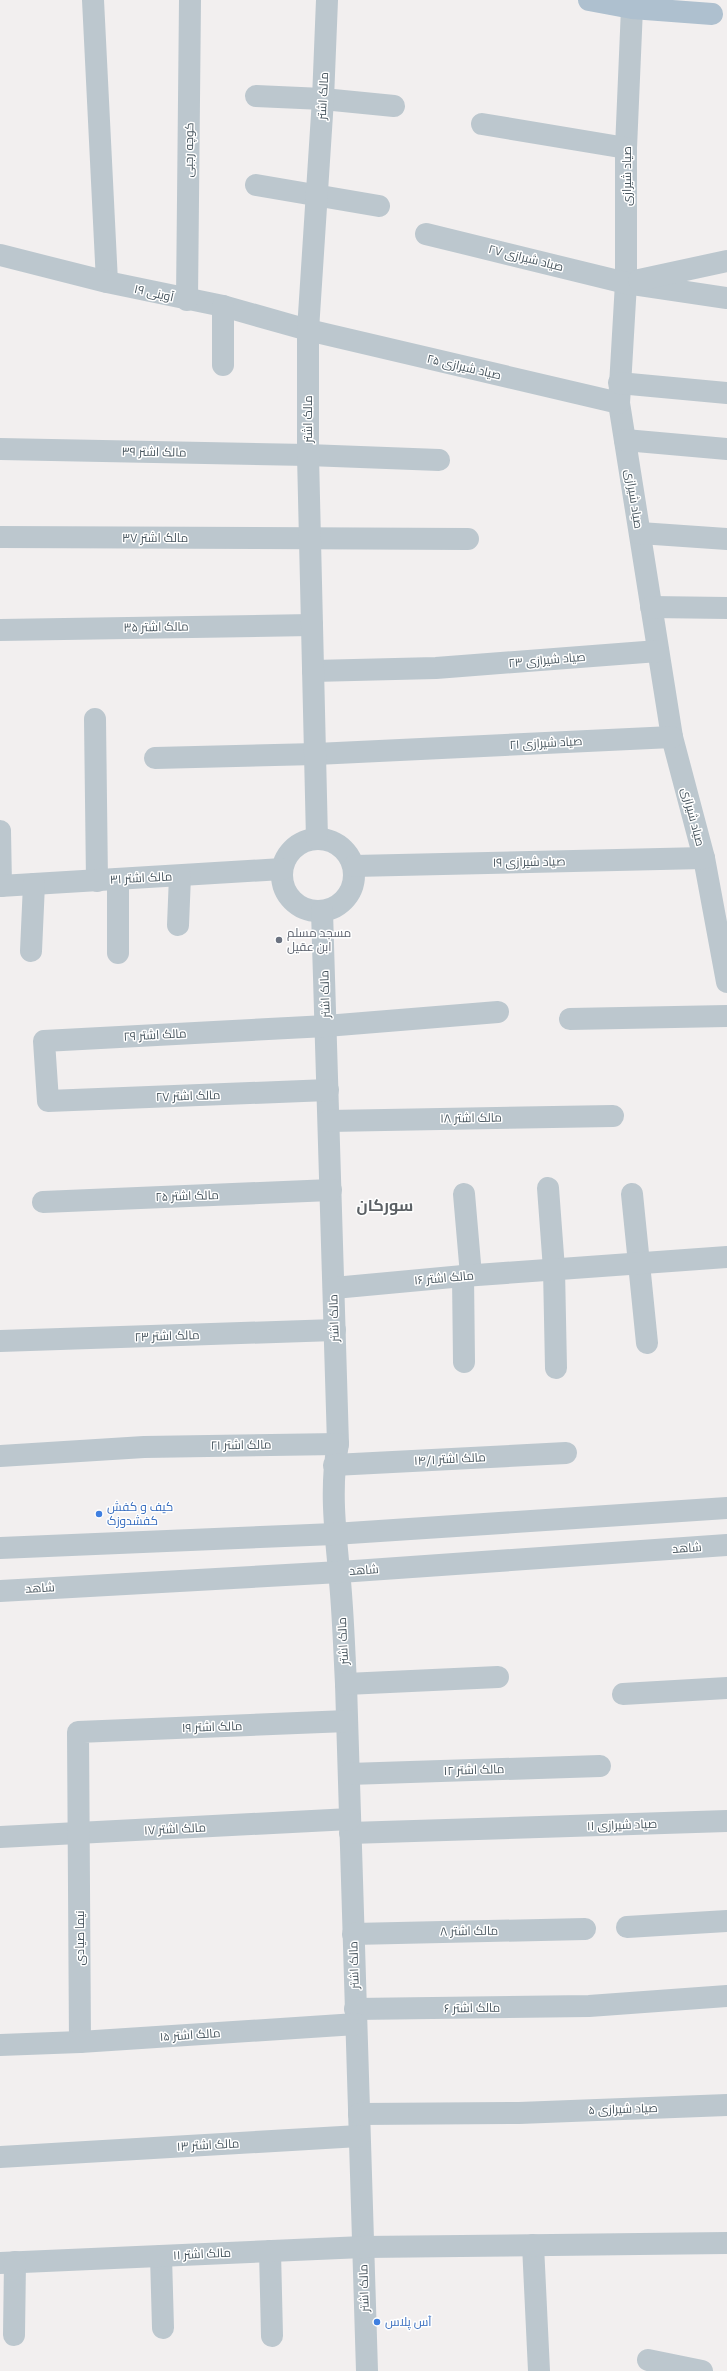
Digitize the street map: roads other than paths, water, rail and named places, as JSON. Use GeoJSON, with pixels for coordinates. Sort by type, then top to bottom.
{"type":"FeatureCollection","features":[{"type":"Feature","properties":{"kind":"main road"},"geometry":{"type":"LineString","coordinates":[[589,0],[632,8],[720,16]]}},
{"type":"Feature","properties":{"kind":"main road"},"geometry":{"type":"LineString","coordinates":[[683,0],[720,16]]}},
{"type":"Feature","properties":{"kind":"street"},"geometry":{"type":"LineString","coordinates":[[93,0],[107,282]]}},
{"type":"Feature","properties":{"kind":"street","name":"کوچه رجبی"},"geometry":{"type":"LineString","coordinates":[[187,300],[190,0]]}},
{"type":"Feature","properties":{"kind":"street","name":"مالک اشتر"},"geometry":{"type":"LineString","coordinates":[[317,839],[308,455],[308,330],[323,99],[327,0]]}},
{"type":"Feature","properties":{"kind":"street","name":"صیاد شیرازی"},"geometry":{"type":"LineString","coordinates":[[632,8],[626,148],[626,282],[619,393],[625,440],[672,737],[704,858],[719,898],[727,982]]}},
{"type":"Feature","properties":{"kind":"street"},"geometry":{"type":"LineString","coordinates":[[256,96],[323,99],[394,106]]}},
{"type":"Feature","properties":{"kind":"street"},"geometry":{"type":"LineString","coordinates":[[482,124],[626,148]]}},
{"type":"Feature","properties":{"kind":"street"},"geometry":{"type":"LineString","coordinates":[[256,185],[379,206]]}},
{"type":"Feature","properties":{"kind":"street","name":"صیاد شیرازی ۲۷"},"geometry":{"type":"LineString","coordinates":[[426,234],[626,282],[727,298]]}},
{"type":"Feature","properties":{"kind":"street","name":"آوینی ۱۹"},"geometry":{"type":"LineString","coordinates":[[0,255],[107,282],[187,300],[223,306],[308,330]]}},
{"type":"Feature","properties":{"kind":"street"},"geometry":{"type":"LineString","coordinates":[[626,282],[727,261]]}},
{"type":"Feature","properties":{"kind":"street"},"geometry":{"type":"LineString","coordinates":[[223,306],[223,365]]}},
{"type":"Feature","properties":{"kind":"street","name":"صیاد شیرازی ۲۵"},"geometry":{"type":"LineString","coordinates":[[308,330],[619,393],[727,393]]}},
{"type":"Feature","properties":{"kind":"street"},"geometry":{"type":"LineString","coordinates":[[625,440],[727,449]]}},
{"type":"Feature","properties":{"kind":"street","name":"مالک اشتر ۳۹"},"geometry":{"type":"LineString","coordinates":[[0,449],[308,455],[440,460]]}},
{"type":"Feature","properties":{"kind":"street"},"geometry":{"type":"LineString","coordinates":[[640,533],[727,539]]}},
{"type":"Feature","properties":{"kind":"street","name":"مالک اشتر ۳۷"},"geometry":{"type":"LineString","coordinates":[[0,537],[468,539]]}},
{"type":"Feature","properties":{"kind":"street"},"geometry":{"type":"LineString","coordinates":[[651,607],[727,608]]}},
{"type":"Feature","properties":{"kind":"street","name":"مالک اشتر ۳۵"},"geometry":{"type":"LineString","coordinates":[[0,630],[312,625]]}},
{"type":"Feature","properties":{"kind":"street","name":"صیاد شیرازی ۲۳"},"geometry":{"type":"LineString","coordinates":[[314,671],[436,668],[658,651]]}},
{"type":"Feature","properties":{"kind":"street"},"geometry":{"type":"LineString","coordinates":[[94,719],[108,880],[118,953]]}},
{"type":"Feature","properties":{"kind":"street","name":"صیاد شیرازی ۲۱"},"geometry":{"type":"LineString","coordinates":[[155,758],[316,754],[672,737]]}},
{"type":"Feature","properties":{"kind":"street"},"geometry":{"type":"LineString","coordinates":[[0,831],[1,886]]}},
{"type":"Feature","properties":{"kind":"street"},"geometry":{"type":"LineString","coordinates":[[317,839],[330,840],[340,846],[349,855],[354,866],[355,878],[352,890],[344,900],[334,908],[322,911],[301,907],[292,900],[282,881],[282,869],[290,851],[298,845],[317,839]]}},
{"type":"Feature","properties":{"kind":"street","name":"صیاد شیرازی ۱۹"},"geometry":{"type":"LineString","coordinates":[[354,866],[704,858]]}},
{"type":"Feature","properties":{"kind":"street","name":"مالک اشتر ۳۱"},"geometry":{"type":"LineString","coordinates":[[1,886],[282,869]]}},
{"type":"Feature","properties":{"kind":"street"},"geometry":{"type":"LineString","coordinates":[[178,925],[180,876]]}},
{"type":"Feature","properties":{"kind":"street"},"geometry":{"type":"LineString","coordinates":[[31,951],[34,884]]}},
{"type":"Feature","properties":{"kind":"street","name":"مالک اشتر"},"geometry":{"type":"LineString","coordinates":[[322,911],[338,1444],[334,1465],[334,1534],[340,1572],[346,1684],[366,2371]]}},
{"type":"Feature","properties":{"kind":"street"},"geometry":{"type":"LineString","coordinates":[[326,1026],[498,1012]]}},
{"type":"Feature","properties":{"kind":"street"},"geometry":{"type":"LineString","coordinates":[[570,1019],[727,1016]]}},
{"type":"Feature","properties":{"kind":"street","name":"مالک اشتر ۲۹"},"geometry":{"type":"LineString","coordinates":[[48,1101],[44,1041],[326,1026]]}},
{"type":"Feature","properties":{"kind":"street","name":"مالک اشتر ۲۷"},"geometry":{"type":"LineString","coordinates":[[48,1101],[328,1090]]}},
{"type":"Feature","properties":{"kind":"street","name":"مالک اشتر ۱۸"},"geometry":{"type":"LineString","coordinates":[[329,1121],[613,1116]]}},
{"type":"Feature","properties":{"kind":"street"},"geometry":{"type":"LineString","coordinates":[[548,1188],[554,1269],[556,1368]]}},
{"type":"Feature","properties":{"kind":"street","name":"مالک اشتر ۲۵"},"geometry":{"type":"LineString","coordinates":[[43,1202],[331,1190]]}},
{"type":"Feature","properties":{"kind":"street"},"geometry":{"type":"LineString","coordinates":[[464,1194],[467,1275],[464,1362]]}},
{"type":"Feature","properties":{"kind":"street"},"geometry":{"type":"LineString","coordinates":[[632,1194],[647,1343]]}},
{"type":"Feature","properties":{"kind":"street","name":"مالک اشتر ۱۶"},"geometry":{"type":"LineString","coordinates":[[334,1288],[467,1275],[727,1257]]}},
{"type":"Feature","properties":{"kind":"street","name":"مالک اشتر ۲۳"},"geometry":{"type":"LineString","coordinates":[[0,1341],[335,1330]]}},
{"type":"Feature","properties":{"kind":"street","name":"مالک اشتر ۲۱"},"geometry":{"type":"LineString","coordinates":[[0,1456],[144,1447],[338,1444]]}},
{"type":"Feature","properties":{"kind":"street","name":"مالک اشتر ۱۴/۱"},"geometry":{"type":"LineString","coordinates":[[334,1465],[566,1453]]}},
{"type":"Feature","properties":{"kind":"street"},"geometry":{"type":"LineString","coordinates":[[0,1548],[334,1534],[727,1508]]}},
{"type":"Feature","properties":{"kind":"street","name":"شاهد"},"geometry":{"type":"LineString","coordinates":[[0,1590],[340,1572],[727,1545]]}},
{"type":"Feature","properties":{"kind":"street"},"geometry":{"type":"LineString","coordinates":[[346,1684],[498,1677]]}},
{"type":"Feature","properties":{"kind":"street"},"geometry":{"type":"LineString","coordinates":[[623,1694],[727,1688]]}},
{"type":"Feature","properties":{"kind":"street","name":"مالک اشتر ۱۹"},"geometry":{"type":"LineString","coordinates":[[78,1732],[347,1721]]}},
{"type":"Feature","properties":{"kind":"street","name":"نیما صیادی"},"geometry":{"type":"LineString","coordinates":[[78,1732],[80,1834],[80,2042]]}},
{"type":"Feature","properties":{"kind":"street","name":"مالک اشتر ۱۲"},"geometry":{"type":"LineString","coordinates":[[348,1774],[600,1766]]}},
{"type":"Feature","properties":{"kind":"street","name":"صیاد شیرازی ۱۱"},"geometry":{"type":"LineString","coordinates":[[350,1826],[517,1829],[727,1821]]}},
{"type":"Feature","properties":{"kind":"street","name":"مالک اشتر ۱۷"},"geometry":{"type":"LineString","coordinates":[[0,1836],[350,1826]]}},
{"type":"Feature","properties":{"kind":"street"},"geometry":{"type":"LineString","coordinates":[[627,1927],[727,1921]]}},
{"type":"Feature","properties":{"kind":"street","name":"مالک اشتر ۸"},"geometry":{"type":"LineString","coordinates":[[353,1934],[585,1929]]}},
{"type":"Feature","properties":{"kind":"street","name":"مالک اشتر ۶"},"geometry":{"type":"LineString","coordinates":[[356,2016],[589,2006],[727,1996]]}},
{"type":"Feature","properties":{"kind":"street","name":"مالک اشتر ۱۵"},"geometry":{"type":"LineString","coordinates":[[0,2045],[80,2042],[356,2016]]}},
{"type":"Feature","properties":{"kind":"street","name":"صیاد شیرازی ۵"},"geometry":{"type":"LineString","coordinates":[[359,2114],[519,2113],[727,2106]]}},
{"type":"Feature","properties":{"kind":"street","name":"مالک اشتر ۱۳"},"geometry":{"type":"LineString","coordinates":[[0,2158],[359,2136]]}},
{"type":"Feature","properties":{"kind":"street","name":"مالک اشتر ۱۱"},"geometry":{"type":"LineString","coordinates":[[7,2263],[363,2247],[727,2243]]}},
{"type":"Feature","properties":{"kind":"street"},"geometry":{"type":"LineString","coordinates":[[533,2245],[539,2371]]}},
{"type":"Feature","properties":{"kind":"street"},"geometry":{"type":"LineString","coordinates":[[270,2251],[272,2336]]}},
{"type":"Feature","properties":{"kind":"street"},"geometry":{"type":"LineString","coordinates":[[161,2256],[163,2328]]}},
{"type":"Feature","properties":{"kind":"street"},"geometry":{"type":"LineString","coordinates":[[7,2263],[14,2335]]}},
{"type":"Feature","properties":{"kind":"street"},"geometry":{"type":"LineString","coordinates":[[648,2360],[702,2371]]}},
{"type":"Feature","properties":{"kind":"place","name":"مسجد مسلم ابن عقیل"},"geometry":{"type":"Point","coordinates":[279,940]}},
{"type":"Feature","properties":{"kind":"place","name":"کیف و کفش کفشدوزک"},"geometry":{"type":"Point","coordinates":[99,1514]}},
{"type":"Feature","properties":{"kind":"place","name":"آس پلاس"},"geometry":{"type":"Point","coordinates":[377,2322]}},
{"type":"Feature","properties":{"kind":"district","name":"سورکان"},"geometry":{"type":"Point","coordinates":[385,1205]}}]}
